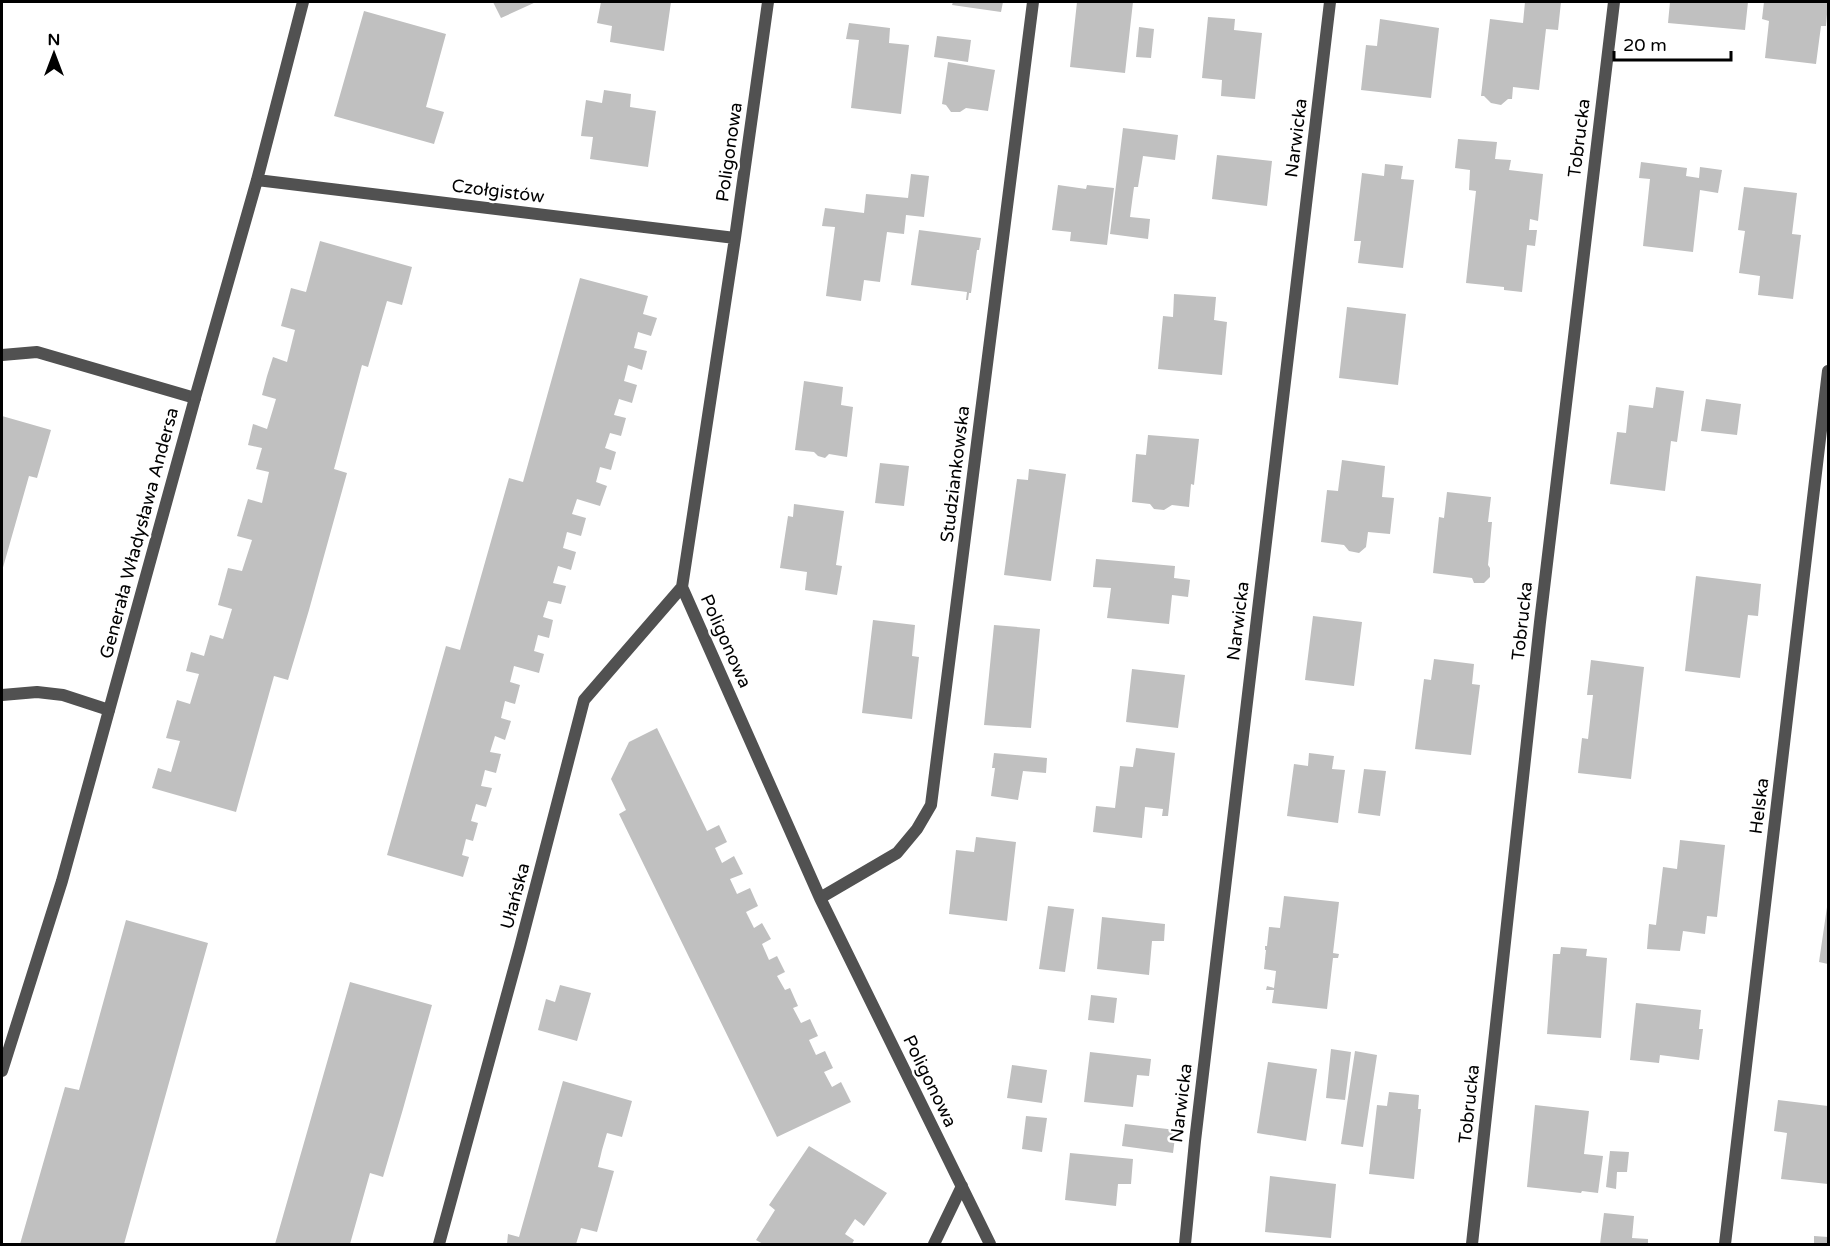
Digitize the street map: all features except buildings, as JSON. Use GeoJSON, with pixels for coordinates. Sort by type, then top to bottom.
{"type":"FeatureCollection","features":[{"type":"Feature","properties":{"kind":"street","name":"Generała Władysława Andersa"},"geometry":{"type":"LineString","coordinates":[[2,1071],[62,881],[257,180],[303,2]]}},
{"type":"Feature","properties":{"kind":"street","name":"Poligonowa"},"geometry":{"type":"LineString","coordinates":[[768,2],[682,586],[820,898],[990,1245]]}},
{"type":"Feature","properties":{"kind":"street","name":"Studziankowska"},"geometry":{"type":"LineString","coordinates":[[820,898],[897,854],[917,829],[931,805],[1033,2]]}},
{"type":"Feature","properties":{"kind":"street","name":"Narwicka"},"geometry":{"type":"LineString","coordinates":[[1185,1245],[1198,1118],[1330,2]]}},
{"type":"Feature","properties":{"kind":"street","name":"Tobrucka"},"geometry":{"type":"LineString","coordinates":[[1472,1245],[1539,634],[1614,2]]}},
{"type":"Feature","properties":{"kind":"street","name":"Czołgistów"},"geometry":{"type":"LineString","coordinates":[[257,180],[735,238]]}},
{"type":"Feature","properties":{"kind":"street"},"geometry":{"type":"LineString","coordinates":[[2,355],[37,352],[195,398]]}},
{"type":"Feature","properties":{"kind":"street","name":"Helska"},"geometry":{"type":"LineString","coordinates":[[1725,1245],[1828,371]]}},
{"type":"Feature","properties":{"kind":"street","name":"Ułańska"},"geometry":{"type":"LineString","coordinates":[[439,1245],[584,700],[682,586]]}},
{"type":"Feature","properties":{"kind":"street"},"geometry":{"type":"LineString","coordinates":[[2,695],[37,692],[63,695],[109,710]]}},
{"type":"Feature","properties":{"kind":"street"},"geometry":{"type":"LineString","coordinates":[[934,1245],[962,1186]]}}]}
